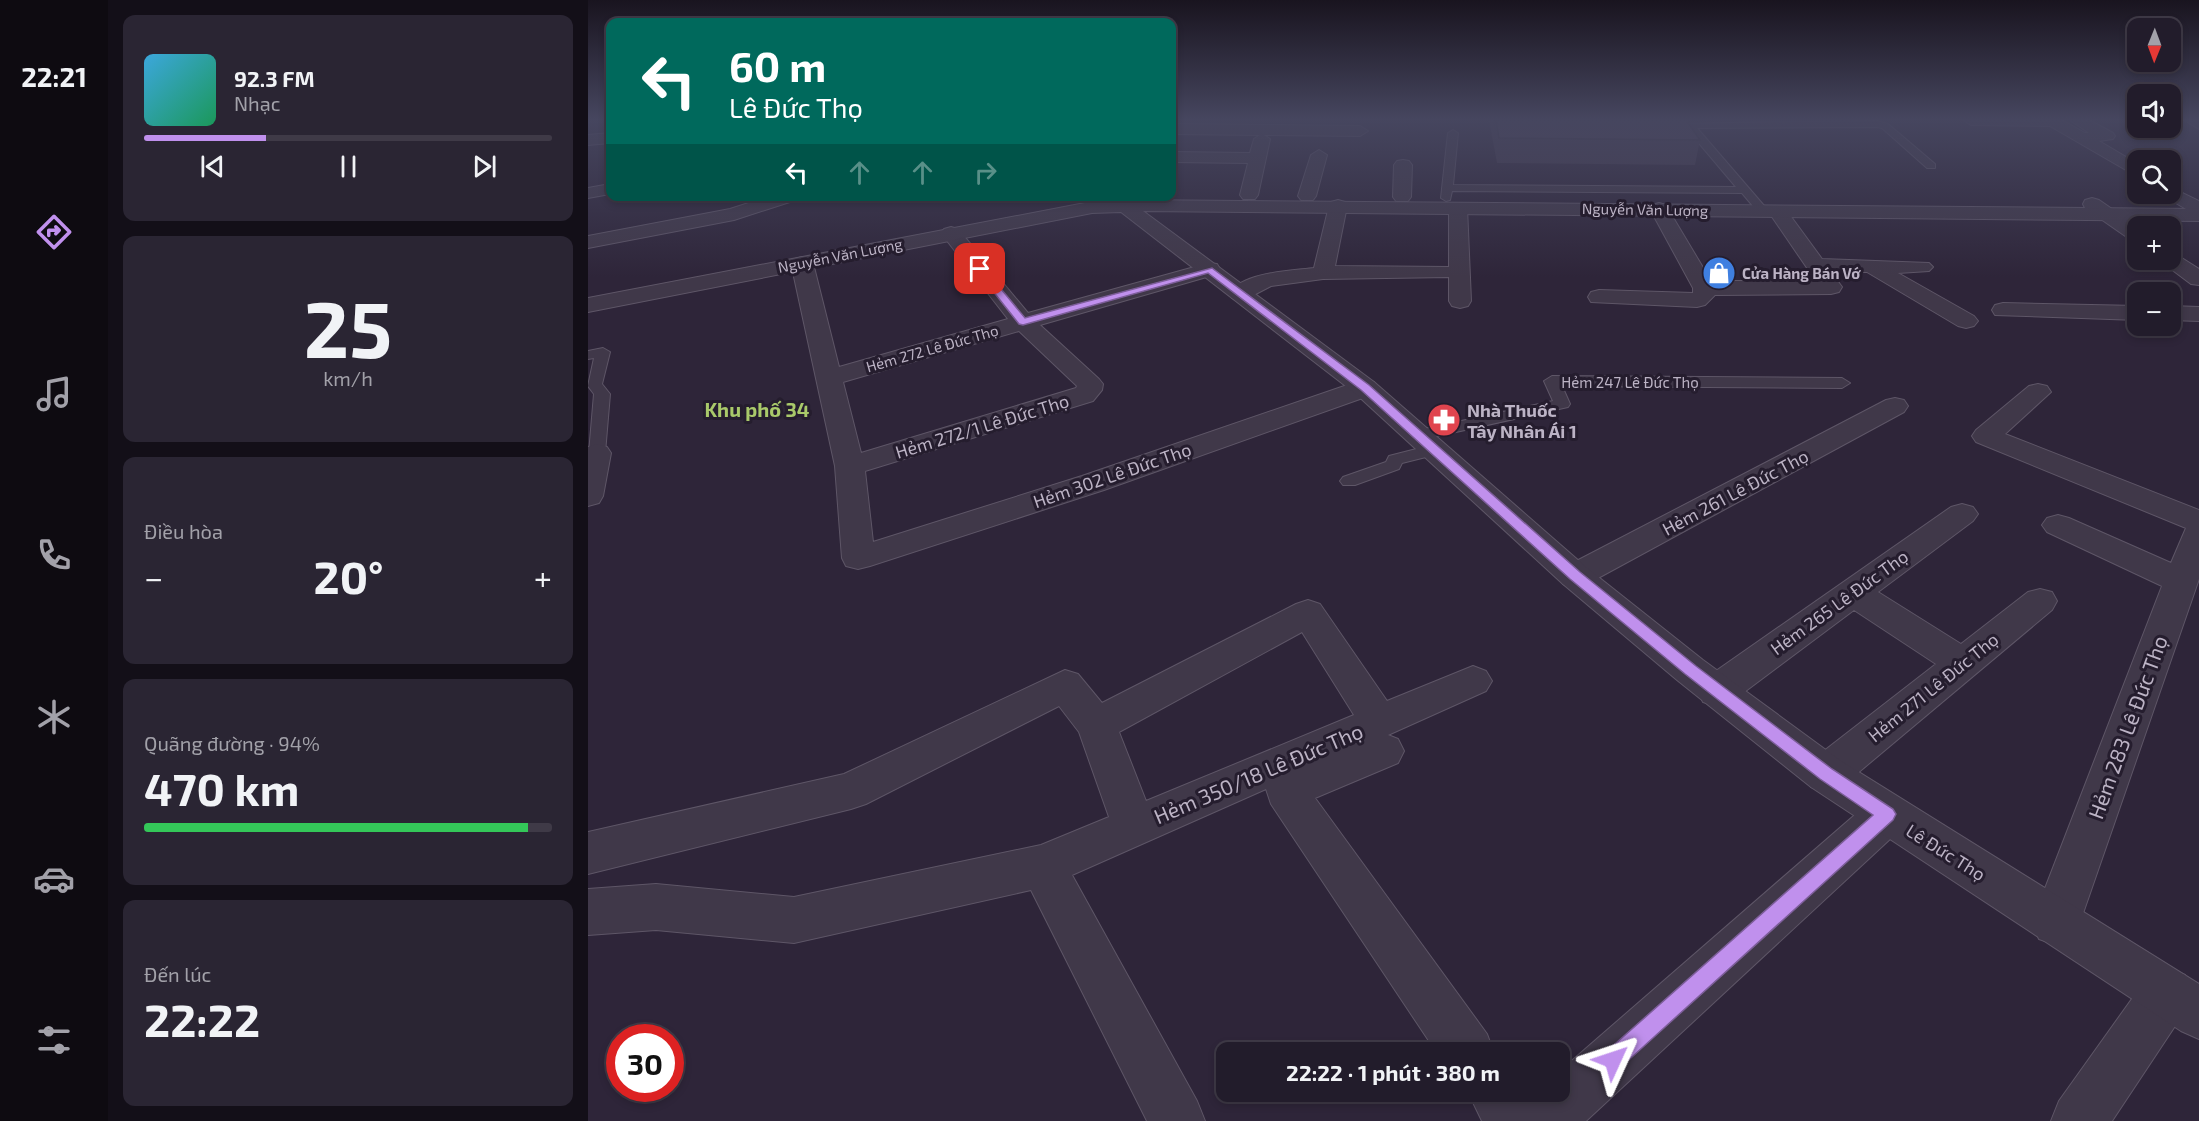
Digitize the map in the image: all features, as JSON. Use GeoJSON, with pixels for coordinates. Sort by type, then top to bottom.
{"type":"FeatureCollection","features":[{"type":"Feature","properties":{"kind":"street"},"geometry":{"type":"LineString","coordinates":[[1250,195],[1255,172]]}},
{"type":"Feature","properties":{"kind":"street"},"geometry":{"type":"LineString","coordinates":[[1307,196],[1314,172]]}},
{"type":"Feature","properties":{"kind":"street"},"geometry":{"type":"LineString","coordinates":[[1402,197],[1403,172]]}},
{"type":"Feature","properties":{"kind":"street"},"geometry":{"type":"LineString","coordinates":[[588,193],[606,190]]}},
{"type":"Feature","properties":{"kind":"street","name":"Nguyễn Văn Lượng"},"geometry":{"type":"LineString","coordinates":[[1176,195],[1402,197],[1659,209],[1759,203],[2099,209]]}},
{"type":"Feature","properties":{"kind":"street"},"geometry":{"type":"LineString","coordinates":[[2181,199],[2197,209]]}},
{"type":"Feature","properties":{"kind":"street","name":"Nguyễn Văn Lượng"},"geometry":{"type":"LineString","coordinates":[[588,305],[1118,201],[1160,205],[1338,206],[1449,200],[2197,209]]}},
{"type":"Feature","properties":{"kind":"street"},"geometry":{"type":"LineString","coordinates":[[1449,200],[1460,301]]}},
{"type":"Feature","properties":{"kind":"street"},"geometry":{"type":"LineString","coordinates":[[588,242],[734,214],[774,201]]}},
{"type":"Feature","properties":{"kind":"street","name":"Lê Đức Thọ"},"geometry":{"type":"LineString","coordinates":[[1118,201],[1365,388],[1575,576],[1717,691],[1826,774],[2183,1003]]}},
{"type":"Feature","properties":{"kind":"street"},"geometry":{"type":"LineString","coordinates":[[1704,288],[1831,287],[1817,265],[1759,203]]}},
{"type":"Feature","properties":{"kind":"street"},"geometry":{"type":"LineString","coordinates":[[1323,273],[1338,206]]}},
{"type":"Feature","properties":{"kind":"street"},"geometry":{"type":"LineString","coordinates":[[1599,297],[1696,300],[1704,295],[1704,288],[1659,209]]}},
{"type":"Feature","properties":{"kind":"street"},"geometry":{"type":"LineString","coordinates":[[2099,209],[2127,228]]}},
{"type":"Feature","properties":{"kind":"street"},"geometry":{"type":"LineString","coordinates":[[951,233],[1023,322]]}},
{"type":"Feature","properties":{"kind":"street"},"geometry":{"type":"LineString","coordinates":[[802,262],[850,466]]}},
{"type":"Feature","properties":{"kind":"street"},"geometry":{"type":"LineString","coordinates":[[1817,265],[1922,267]]}},
{"type":"Feature","properties":{"kind":"street"},"geometry":{"type":"LineString","coordinates":[[1871,266],[1966,321]]}},
{"type":"Feature","properties":{"kind":"street"},"geometry":{"type":"LineString","coordinates":[[2181,267],[2199,279]]}},
{"type":"Feature","properties":{"kind":"street","name":"Hẻm 272 Lê Đức Thọ"},"geometry":{"type":"LineString","coordinates":[[828,378],[1209,269]]}},
{"type":"Feature","properties":{"kind":"street"},"geometry":{"type":"LineString","coordinates":[[1240,293],[1266,280],[1323,273],[1443,272]]}},
{"type":"Feature","properties":{"kind":"street"},"geometry":{"type":"LineString","coordinates":[[2003,310],[2127,313]]}},
{"type":"Feature","properties":{"kind":"street"},"geometry":{"type":"LineString","coordinates":[[2181,314],[2199,314]]}},
{"type":"Feature","properties":{"kind":"street","name":"Hẻm 272/1 Lê Đức Thọ"},"geometry":{"type":"LineString","coordinates":[[850,466],[1084,395],[1089,390],[1090,384],[1023,322]]}},
{"type":"Feature","properties":{"kind":"street","name":"Hẻm 302 Lê Đức Thọ"},"geometry":{"type":"LineString","coordinates":[[850,466],[858,558],[1093,483],[1365,388]]}},
{"type":"Feature","properties":{"kind":"street"},"geometry":{"type":"LineString","coordinates":[[2038,393],[1986,436],[2199,522]]}},
{"type":"Feature","properties":{"kind":"street","name":"Hẻm 261 Lê Đức Thọ"},"geometry":{"type":"LineString","coordinates":[[1575,576],[1895,406]]}},
{"type":"Feature","properties":{"kind":"street"},"geometry":{"type":"LineString","coordinates":[[588,496],[597,453]]}},
{"type":"Feature","properties":{"kind":"street","name":"Hẻm 265 Lê Đức Thọ"},"geometry":{"type":"LineString","coordinates":[[1717,691],[1962,514]]}},
{"type":"Feature","properties":{"kind":"street"},"geometry":{"type":"LineString","coordinates":[[2058,525],[2181,581]]}},
{"type":"Feature","properties":{"kind":"street","name":"Hẻm 283 Lê Đức Thọ"},"geometry":{"type":"LineString","coordinates":[[2056,922],[2199,533]]}},
{"type":"Feature","properties":{"kind":"street"},"geometry":{"type":"LineString","coordinates":[[1853,593],[1964,664]]}},
{"type":"Feature","properties":{"kind":"street","name":"Hẻm 271 Lê Đức Thọ"},"geometry":{"type":"LineString","coordinates":[[1826,774],[2040,601]]}},
{"type":"Feature","properties":{"kind":"street"},"geometry":{"type":"LineString","coordinates":[[1096,725],[1308,614],[1382,736],[1287,791],[1460,1042]]}},
{"type":"Feature","properties":{"kind":"street","name":"Hẻm 350/18 Lê Đức Thọ"},"geometry":{"type":"LineString","coordinates":[[588,912],[656,907],[794,920],[1043,866],[1134,827],[1382,736],[1473,681]]}},
{"type":"Feature","properties":{"kind":"street"},"geometry":{"type":"LineString","coordinates":[[588,853],[851,791],[1065,685],[1096,725],[1134,827]]}},
{"type":"Feature","properties":{"kind":"street"},"geometry":{"type":"LineString","coordinates":[[1545,1121],[1887,814]]}},
{"type":"Feature","properties":{"kind":"street"},"geometry":{"type":"LineString","coordinates":[[1043,866],[1177,1121]]}},
{"type":"Feature","properties":{"kind":"street"},"geometry":{"type":"LineString","coordinates":[[2079,1121],[2183,1003]]}},
{"type":"Feature","properties":{"kind":"street"},"geometry":{"type":"LineString","coordinates":[[1502,1102],[1515,1121]]}},
{"type":"Feature","properties":{"kind":"lane"},"geometry":{"type":"LineString","coordinates":[[1449,200],[1451,172]]}},
{"type":"Feature","properties":{"kind":"lane"},"geometry":{"type":"LineString","coordinates":[[1732,172],[1759,203]]}},
{"type":"Feature","properties":{"kind":"lane"},"geometry":{"type":"LineString","coordinates":[[588,355],[603,352],[594,384],[602,394],[597,453]]}},
{"type":"Feature","properties":{"kind":"lane","name":"Hẻm 247 Lê Đức Thọ"},"geometry":{"type":"LineString","coordinates":[[1428,442],[1562,404],[1552,381],[1842,383]]}},
{"type":"Feature","properties":{"kind":"lane"},"geometry":{"type":"LineString","coordinates":[[1349,481],[1393,465],[1395,460],[1428,442]]}},
{"type":"Feature","properties":{"kind":"place","name":"Cửa Hàng Bán Vớ"},"geometry":{"type":"Point","coordinates":[1719,273]}},
{"type":"Feature","properties":{"kind":"place","name":"Nhà Thuốc Tây Nhân Ái 1"},"geometry":{"type":"Point","coordinates":[1444,420]}},
{"type":"Feature","properties":{"kind":"district","name":"Khu phố 34"},"geometry":{"type":"Point","coordinates":[757,409]}},
{"type":"Feature","properties":{"kind":"route"},"geometry":{"type":"LineString","coordinates":[[980,269],[1023,322],[1209,269],[1365,388],[1436,449],[1575,576],[1690,670],[1826,774],[1887,814],[1613,1060]]}}]}
